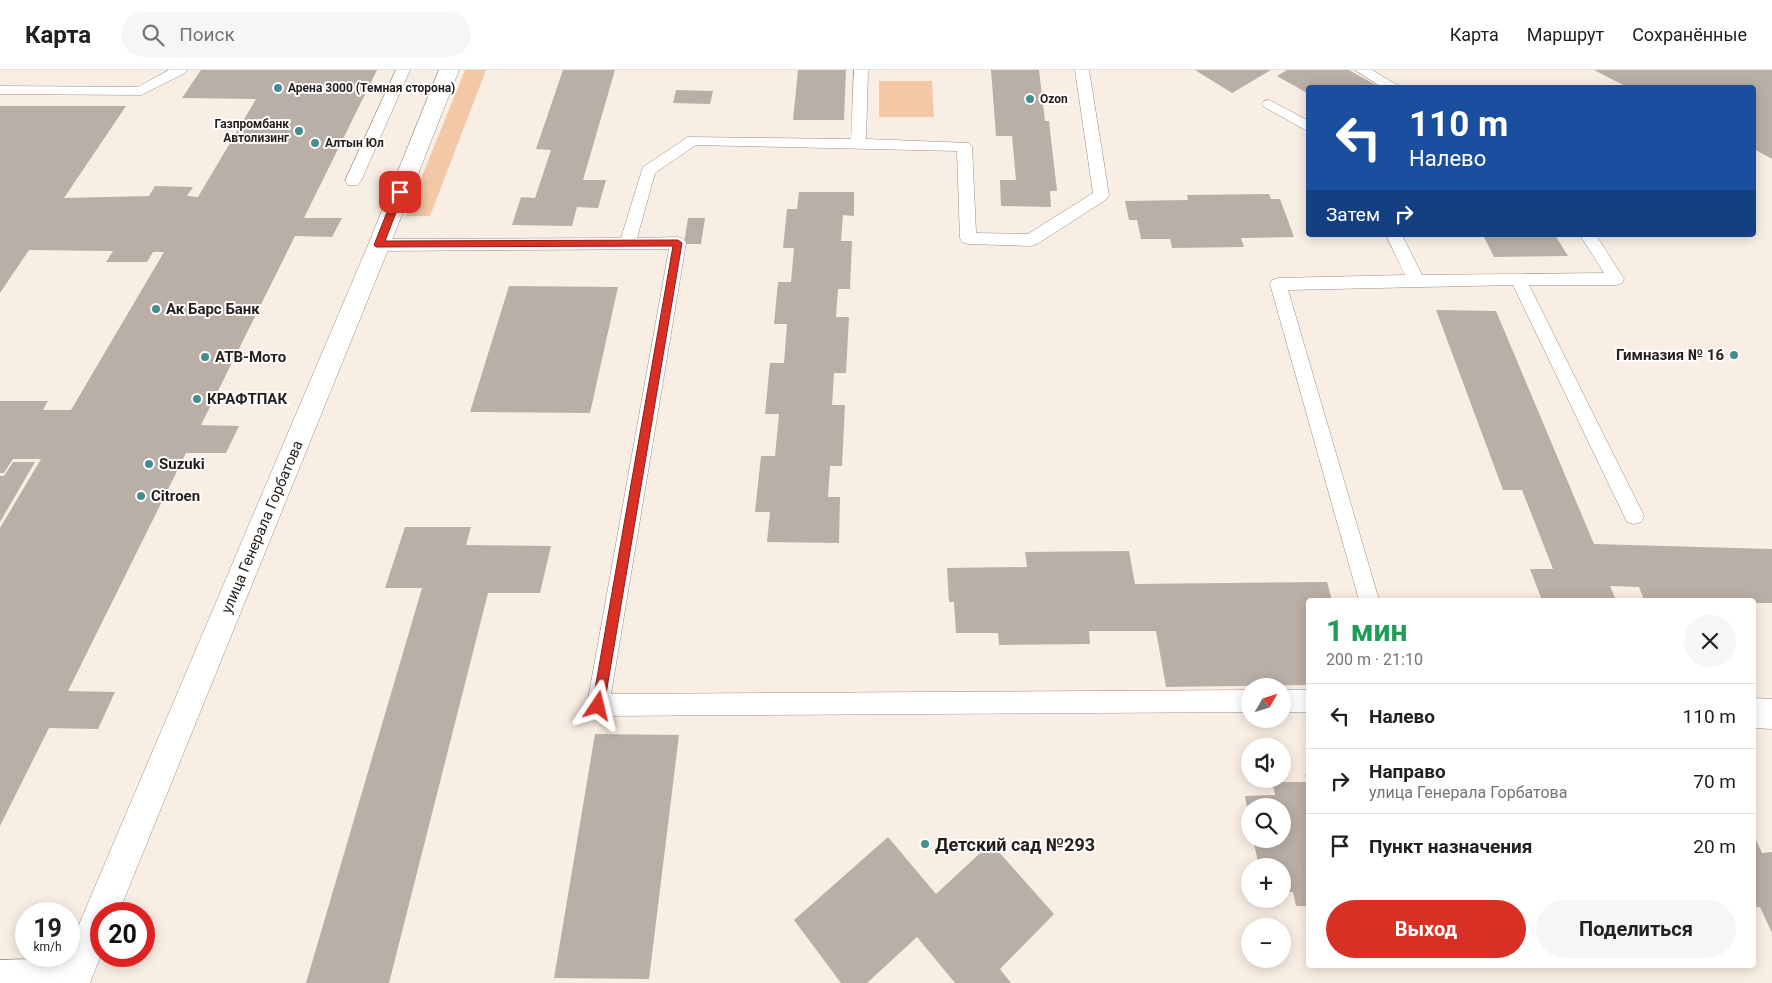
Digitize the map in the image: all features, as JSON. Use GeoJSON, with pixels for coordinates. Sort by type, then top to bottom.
{"type":"FeatureCollection","features":[{"type":"Feature","properties":{"kind":"street","name":"улица Генерала Горбатова"},"geometry":{"type":"LineString","coordinates":[[75,977],[379,245],[449,70]]}},
{"type":"Feature","properties":{"kind":"street"},"geometry":{"type":"LineString","coordinates":[[1756,713],[1772,714]]}},
{"type":"Feature","properties":{"kind":"lane"},"geometry":{"type":"LineString","coordinates":[[0,90],[141,91],[180,70]]}},
{"type":"Feature","properties":{"kind":"lane"},"geometry":{"type":"LineString","coordinates":[[353,181],[403,70]]}},
{"type":"Feature","properties":{"kind":"lane"},"geometry":{"type":"LineString","coordinates":[[858,143],[862,70]]}},
{"type":"Feature","properties":{"kind":"lane"},"geometry":{"type":"LineString","coordinates":[[628,242],[648,171],[694,140],[964,146],[968,238],[1031,240],[1101,195],[1082,70]]}},
{"type":"Feature","properties":{"kind":"lane"},"geometry":{"type":"LineString","coordinates":[[1362,70],[1390,85]]}},
{"type":"Feature","properties":{"kind":"lane"},"geometry":{"type":"LineString","coordinates":[[1269,104],[1306,125]]}},
{"type":"Feature","properties":{"kind":"lane"},"geometry":{"type":"LineString","coordinates":[[1395,237],[1416,281]]}},
{"type":"Feature","properties":{"kind":"lane"},"geometry":{"type":"LineString","coordinates":[[1368,598],[1278,284],[1616,279],[1589,237]]}},
{"type":"Feature","properties":{"kind":"lane"},"geometry":{"type":"LineString","coordinates":[[379,245],[678,243],[598,706],[1241,701]]}},
{"type":"Feature","properties":{"kind":"lane"},"geometry":{"type":"LineString","coordinates":[[1518,279],[1634,516]]}},
{"type":"Feature","properties":{"kind":"lane"},"geometry":{"type":"LineString","coordinates":[[1291,701],[1306,701]]}},
{"type":"Feature","properties":{"kind":"lane"},"geometry":{"type":"LineString","coordinates":[[0,973],[75,977]]}},
{"type":"Feature","properties":{"kind":"shaded area"},"geometry":{"type":"Polygon","coordinates":[[[465,70],[486,70],[430,216],[406,216],[465,70]]]}},
{"type":"Feature","properties":{"kind":"shaded area"},"geometry":{"type":"Polygon","coordinates":[[[879,81],[932,81],[934,117],[879,117],[879,81]]]}},
{"type":"Feature","properties":{"kind":"building"},"geometry":{"type":"Polygon","coordinates":[[[201,70],[377,70],[304,218],[342,218],[332,237],[295,236],[201,425],[239,426],[226,453],[186,453],[68,691],[115,692],[98,729],[49,728],[0,826],[0,528],[41,459],[13,459],[4,473],[0,473],[0,401],[48,401],[43,410],[71,410],[164,252],[153,252],[147,262],[106,262],[113,251],[29,250],[0,293],[0,106],[126,106],[64,198],[149,196],[155,186],[193,187],[187,196],[198,197],[256,99],[182,98],[201,70]]]}},
{"type":"Feature","properties":{"kind":"building"},"geometry":{"type":"Polygon","coordinates":[[[563,70],[615,70],[583,180],[606,180],[598,208],[577,207],[572,226],[512,225],[521,197],[535,198],[551,150],[536,149],[563,70]]]}},
{"type":"Feature","properties":{"kind":"building"},"geometry":{"type":"Polygon","coordinates":[[[798,70],[846,70],[844,120],[793,120],[798,70]]]}},
{"type":"Feature","properties":{"kind":"building"},"geometry":{"type":"Polygon","coordinates":[[[991,70],[1039,70],[1045,121],[1049,121],[1057,191],[1050,191],[1051,207],[1001,206],[1000,180],[1016,180],[1012,136],[996,136],[991,70]]]}},
{"type":"Feature","properties":{"kind":"building"},"geometry":{"type":"Polygon","coordinates":[[[1195,70],[1271,70],[1232,93],[1195,70]]]}},
{"type":"Feature","properties":{"kind":"building"},"geometry":{"type":"Polygon","coordinates":[[[1287,70],[1349,70],[1376,85],[1306,85],[1306,92],[1277,76],[1287,70]]]}},
{"type":"Feature","properties":{"kind":"building"},"geometry":{"type":"Polygon","coordinates":[[[1594,70],[1772,70],[1772,159],[1756,150],[1756,85],[1623,85],[1594,70]]]}},
{"type":"Feature","properties":{"kind":"building"},"geometry":{"type":"Polygon","coordinates":[[[676,90],[713,91],[710,104],[673,103],[676,90]]]}},
{"type":"Feature","properties":{"kind":"building"},"geometry":{"type":"Polygon","coordinates":[[[799,192],[854,192],[854,216],[843,215],[841,241],[852,241],[850,289],[838,289],[836,317],[849,317],[846,373],[834,373],[832,405],[845,405],[842,466],[830,466],[828,497],[840,497],[839,543],[767,542],[770,512],[755,512],[761,456],[775,456],[779,414],[765,414],[770,363],[784,363],[787,324],[774,324],[778,282],[791,282],[794,248],[783,248],[787,209],[797,209],[799,192]]]}},
{"type":"Feature","properties":{"kind":"building"},"geometry":{"type":"Polygon","coordinates":[[[1269,194],[1271,199],[1280,199],[1294,237],[1241,238],[1244,247],[1172,248],[1170,239],[1141,239],[1137,220],[1129,220],[1125,201],[1188,200],[1187,195],[1269,194]]]}},
{"type":"Feature","properties":{"kind":"building"},"geometry":{"type":"Polygon","coordinates":[[[688,218],[705,218],[701,244],[684,244],[688,218]]]}},
{"type":"Feature","properties":{"kind":"building"},"geometry":{"type":"Polygon","coordinates":[[[1484,237],[1556,237],[1568,256],[1494,257],[1484,237]]]}},
{"type":"Feature","properties":{"kind":"building"},"geometry":{"type":"Polygon","coordinates":[[[509,286],[618,287],[590,413],[470,412],[509,286]]]}},
{"type":"Feature","properties":{"kind":"building"},"geometry":{"type":"Polygon","coordinates":[[[1436,310],[1496,311],[1594,544],[1772,549],[1772,603],[1756,603],[1756,598],[1643,598],[1639,587],[1610,586],[1615,598],[1541,598],[1530,569],[1553,569],[1522,490],[1503,490],[1436,310]]]}},
{"type":"Feature","properties":{"kind":"building"},"geometry":{"type":"Polygon","coordinates":[[[13,462],[35,462],[0,522],[0,476],[4,476],[13,462]]]}},
{"type":"Feature","properties":{"kind":"building"},"geometry":{"type":"Polygon","coordinates":[[[405,527],[471,527],[466,545],[551,546],[540,593],[488,593],[389,983],[306,983],[422,588],[385,588],[405,527]]]}},
{"type":"Feature","properties":{"kind":"building"},"geometry":{"type":"Polygon","coordinates":[[[1129,551],[1135,584],[1327,582],[1331,598],[1306,598],[1306,685],[1291,685],[1291,678],[1241,678],[1241,686],[1166,687],[1156,631],[1089,631],[1090,644],[999,645],[998,633],[956,633],[954,602],[949,602],[947,568],[1027,567],[1025,552],[1129,551]]]}},
{"type":"Feature","properties":{"kind":"building"},"geometry":{"type":"Polygon","coordinates":[[[595,734],[679,735],[649,979],[554,978],[595,734]]]}},
{"type":"Feature","properties":{"kind":"building"},"geometry":{"type":"Polygon","coordinates":[[[1291,782],[1306,782],[1306,906],[1296,906],[1293,892],[1291,892],[1291,858],[1257,858],[1255,848],[1291,848],[1291,798],[1245,798],[1245,796],[1275,795],[1273,788],[1291,788],[1291,782]]]}},
{"type":"Feature","properties":{"kind":"building"},"geometry":{"type":"Polygon","coordinates":[[[888,837],[936,894],[991,843],[1054,914],[1000,969],[1011,983],[955,983],[917,937],[867,983],[841,983],[794,920],[888,837]]]}},
{"type":"Feature","properties":{"kind":"building"},"geometry":{"type":"Polygon","coordinates":[[[1756,840],[1762,853],[1772,852],[1772,933],[1760,907],[1756,907],[1756,840]]]}},
{"type":"Feature","properties":{"kind":"place","name":"Арена 3000 (Темная сторона)"},"geometry":{"type":"Point","coordinates":[278,88]}},
{"type":"Feature","properties":{"kind":"place","name":"Ozon"},"geometry":{"type":"Point","coordinates":[1030,99]}},
{"type":"Feature","properties":{"kind":"place","name":"Газпромбанк Автолизинг"},"geometry":{"type":"Point","coordinates":[299,131]}},
{"type":"Feature","properties":{"kind":"place","name":"Алтын Юл"},"geometry":{"type":"Point","coordinates":[315,143]}},
{"type":"Feature","properties":{"kind":"place","name":"Ак Барс Банк"},"geometry":{"type":"Point","coordinates":[156,309]}},
{"type":"Feature","properties":{"kind":"place","name":"Гимназия № 16"},"geometry":{"type":"Point","coordinates":[1734,355]}},
{"type":"Feature","properties":{"kind":"place","name":"АТВ-Мото"},"geometry":{"type":"Point","coordinates":[205,357]}},
{"type":"Feature","properties":{"kind":"place","name":"КРАФТПАК"},"geometry":{"type":"Point","coordinates":[197,399]}},
{"type":"Feature","properties":{"kind":"place","name":"Suzuki"},"geometry":{"type":"Point","coordinates":[149,464]}},
{"type":"Feature","properties":{"kind":"place","name":"Citroen"},"geometry":{"type":"Point","coordinates":[141,496]}},
{"type":"Feature","properties":{"kind":"place","name":"Детский сад №293"},"geometry":{"type":"Point","coordinates":[925,844]}},
{"type":"Feature","properties":{"kind":"route"},"geometry":{"type":"LineString","coordinates":[[400,192],[379,245],[678,243],[598,706]]}}]}
